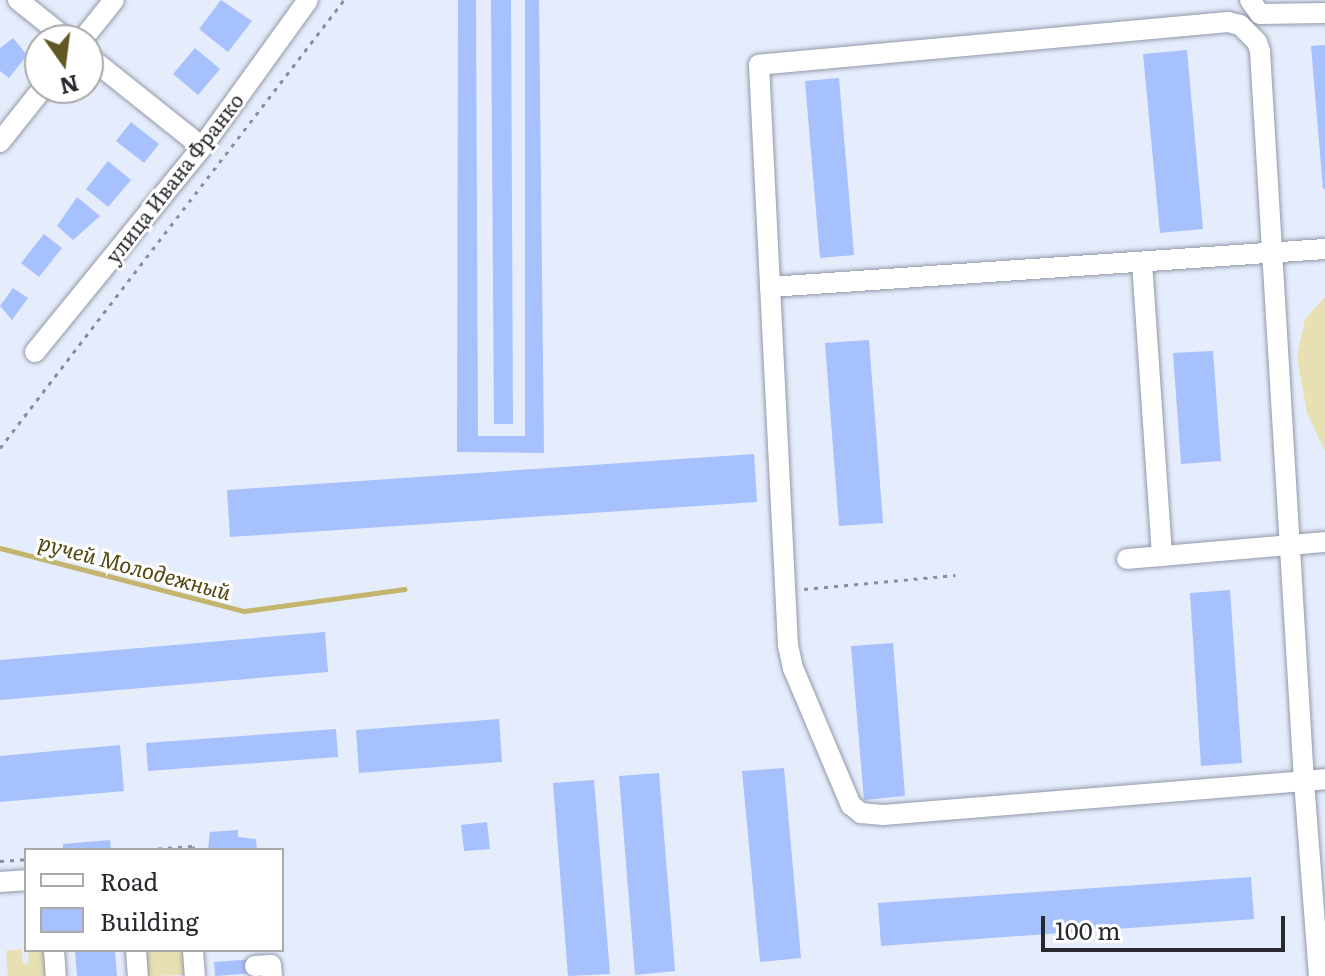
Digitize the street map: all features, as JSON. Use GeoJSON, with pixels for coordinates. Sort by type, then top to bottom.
{"type":"FeatureCollection","features":[{"type":"Feature","properties":{"kind":"street"},"geometry":{"type":"LineString","coordinates":[[18,0],[48,24]]}},
{"type":"Feature","properties":{"kind":"street"},"geometry":{"type":"LineString","coordinates":[[95,24],[114,0]]}},
{"type":"Feature","properties":{"kind":"street","name":"улица Ивана Франко"},"geometry":{"type":"LineString","coordinates":[[35,352],[202,147],[308,0]]}},
{"type":"Feature","properties":{"kind":"street"},"geometry":{"type":"LineString","coordinates":[[1250,0],[1260,14],[1325,13]]}},
{"type":"Feature","properties":{"kind":"street"},"geometry":{"type":"LineString","coordinates":[[1315,780],[861,813],[843,794],[793,668],[785,590],[759,65],[1228,22],[1249,32],[1260,51],[1290,545],[1315,780],[1319,976]]}},
{"type":"Feature","properties":{"kind":"street"},"geometry":{"type":"LineString","coordinates":[[104,69],[202,147]]}},
{"type":"Feature","properties":{"kind":"street"},"geometry":{"type":"LineString","coordinates":[[0,142],[30,104]]}},
{"type":"Feature","properties":{"kind":"street"},"geometry":{"type":"LineString","coordinates":[[770,287],[1325,249]]}},
{"type":"Feature","properties":{"kind":"street"},"geometry":{"type":"LineString","coordinates":[[1142,262],[1162,556]]}},
{"type":"Feature","properties":{"kind":"street"},"geometry":{"type":"LineString","coordinates":[[1127,559],[1325,542]]}},
{"type":"Feature","properties":{"kind":"street"},"geometry":{"type":"LineString","coordinates":[[0,882],[24,880]]}},
{"type":"Feature","properties":{"kind":"street"},"geometry":{"type":"LineString","coordinates":[[54,952],[56,976]]}},
{"type":"Feature","properties":{"kind":"street"},"geometry":{"type":"LineString","coordinates":[[136,952],[138,976]]}},
{"type":"Feature","properties":{"kind":"street"},"geometry":{"type":"LineString","coordinates":[[193,952],[195,976]]}},
{"type":"Feature","properties":{"kind":"path"},"geometry":{"type":"LineString","coordinates":[[0,448],[344,0]]}},
{"type":"Feature","properties":{"kind":"path"},"geometry":{"type":"LineString","coordinates":[[785,590],[955,575]]}},
{"type":"Feature","properties":{"kind":"path"},"geometry":{"type":"LineString","coordinates":[[166,848],[194,848]]}},
{"type":"Feature","properties":{"kind":"path"},"geometry":{"type":"LineString","coordinates":[[0,861],[24,859]]}},
{"type":"Feature","properties":{"kind":"shaded area"},"geometry":{"type":"Polygon","coordinates":[[[1325,297],[1325,451],[1307,413],[1297,357],[1305,319],[1325,297]]]}},
{"type":"Feature","properties":{"kind":"shaded area"},"geometry":{"type":"Polygon","coordinates":[[[21,949],[23,964],[29,963],[28,952],[44,952],[46,976],[8,976],[6,951],[21,949]]]}},
{"type":"Feature","properties":{"kind":"shaded area"},"geometry":{"type":"Polygon","coordinates":[[[145,952],[183,952],[185,975],[147,976],[145,952]]]}},
{"type":"Feature","properties":{"kind":"building"},"geometry":{"type":"Polygon","coordinates":[[[221,0],[252,21],[228,52],[199,29],[221,0]]]}},
{"type":"Feature","properties":{"kind":"building"},"geometry":{"type":"Polygon","coordinates":[[[458,0],[476,0],[478,436],[525,436],[525,0],[539,0],[544,453],[457,452],[458,0]]]}},
{"type":"Feature","properties":{"kind":"building"},"geometry":{"type":"Polygon","coordinates":[[[491,0],[511,0],[513,424],[494,424],[491,0]]]}},
{"type":"Feature","properties":{"kind":"building"},"geometry":{"type":"Polygon","coordinates":[[[13,38],[24,51],[24,59],[9,78],[0,71],[0,48],[13,38]]]}},
{"type":"Feature","properties":{"kind":"building"},"geometry":{"type":"Polygon","coordinates":[[[1325,45],[1325,189],[1323,189],[1311,46],[1325,45]]]}},
{"type":"Feature","properties":{"kind":"building"},"geometry":{"type":"Polygon","coordinates":[[[195,48],[220,69],[198,95],[173,74],[195,48]]]}},
{"type":"Feature","properties":{"kind":"building"},"geometry":{"type":"Polygon","coordinates":[[[1187,50],[1203,229],[1160,233],[1143,54],[1187,50]]]}},
{"type":"Feature","properties":{"kind":"building"},"geometry":{"type":"Polygon","coordinates":[[[839,78],[854,255],[820,258],[805,81],[839,78]]]}},
{"type":"Feature","properties":{"kind":"building"},"geometry":{"type":"Polygon","coordinates":[[[131,122],[159,144],[144,163],[116,141],[131,122]]]}},
{"type":"Feature","properties":{"kind":"building"},"geometry":{"type":"Polygon","coordinates":[[[108,161],[131,180],[108,207],[86,189],[108,161]]]}},
{"type":"Feature","properties":{"kind":"building"},"geometry":{"type":"Polygon","coordinates":[[[77,197],[100,216],[73,240],[57,226],[77,197]]]}},
{"type":"Feature","properties":{"kind":"building"},"geometry":{"type":"Polygon","coordinates":[[[44,234],[62,248],[39,277],[21,263],[44,234]]]}},
{"type":"Feature","properties":{"kind":"building"},"geometry":{"type":"Polygon","coordinates":[[[13,288],[28,298],[12,320],[0,306],[13,288]]]}},
{"type":"Feature","properties":{"kind":"building"},"geometry":{"type":"Polygon","coordinates":[[[869,340],[883,523],[839,526],[825,343],[869,340]]]}},
{"type":"Feature","properties":{"kind":"building"},"geometry":{"type":"Polygon","coordinates":[[[1213,351],[1221,461],[1181,464],[1173,353],[1213,351]]]}},
{"type":"Feature","properties":{"kind":"building"},"geometry":{"type":"Polygon","coordinates":[[[754,454],[757,502],[230,537],[227,490],[754,454]]]}},
{"type":"Feature","properties":{"kind":"building"},"geometry":{"type":"Polygon","coordinates":[[[1230,590],[1242,763],[1201,766],[1190,593],[1230,590]]]}},
{"type":"Feature","properties":{"kind":"building"},"geometry":{"type":"Polygon","coordinates":[[[325,632],[328,672],[0,700],[0,660],[325,632]]]}},
{"type":"Feature","properties":{"kind":"building"},"geometry":{"type":"Polygon","coordinates":[[[893,643],[905,796],[864,800],[851,646],[893,643]]]}},
{"type":"Feature","properties":{"kind":"building"},"geometry":{"type":"Polygon","coordinates":[[[499,719],[502,762],[359,773],[356,730],[499,719]]]}},
{"type":"Feature","properties":{"kind":"building"},"geometry":{"type":"Polygon","coordinates":[[[336,729],[338,757],[148,771],[146,743],[336,729]]]}},
{"type":"Feature","properties":{"kind":"building"},"geometry":{"type":"Polygon","coordinates":[[[120,745],[124,791],[0,802],[0,756],[120,745]]]}},
{"type":"Feature","properties":{"kind":"building"},"geometry":{"type":"Polygon","coordinates":[[[784,768],[801,958],[760,962],[742,771],[784,768]]]}},
{"type":"Feature","properties":{"kind":"building"},"geometry":{"type":"Polygon","coordinates":[[[659,773],[675,971],[635,975],[619,776],[659,773]]]}},
{"type":"Feature","properties":{"kind":"building"},"geometry":{"type":"Polygon","coordinates":[[[594,780],[610,974],[568,976],[553,783],[594,780]]]}},
{"type":"Feature","properties":{"kind":"building"},"geometry":{"type":"Polygon","coordinates":[[[487,822],[490,849],[464,851],[461,825],[487,822]]]}},
{"type":"Feature","properties":{"kind":"building"},"geometry":{"type":"Polygon","coordinates":[[[238,830],[238,837],[256,839],[257,848],[208,848],[210,832],[238,830]]]}},
{"type":"Feature","properties":{"kind":"building"},"geometry":{"type":"Polygon","coordinates":[[[110,840],[111,848],[63,848],[63,844],[110,840]]]}},
{"type":"Feature","properties":{"kind":"building"},"geometry":{"type":"Polygon","coordinates":[[[1251,877],[1254,919],[881,946],[878,903],[1251,877]]]}},
{"type":"Feature","properties":{"kind":"building"},"geometry":{"type":"Polygon","coordinates":[[[75,952],[115,952],[117,976],[77,976],[75,952]]]}},
{"type":"Feature","properties":{"kind":"building"},"geometry":{"type":"Polygon","coordinates":[[[255,959],[256,973],[215,976],[214,962],[255,959]]]}},
{"type":"Feature","properties":{"kind":"waterway","name":"ручей Молодежный"},"geometry":{"type":"LineString","coordinates":[[0,548],[244,611],[405,589]]}}]}
